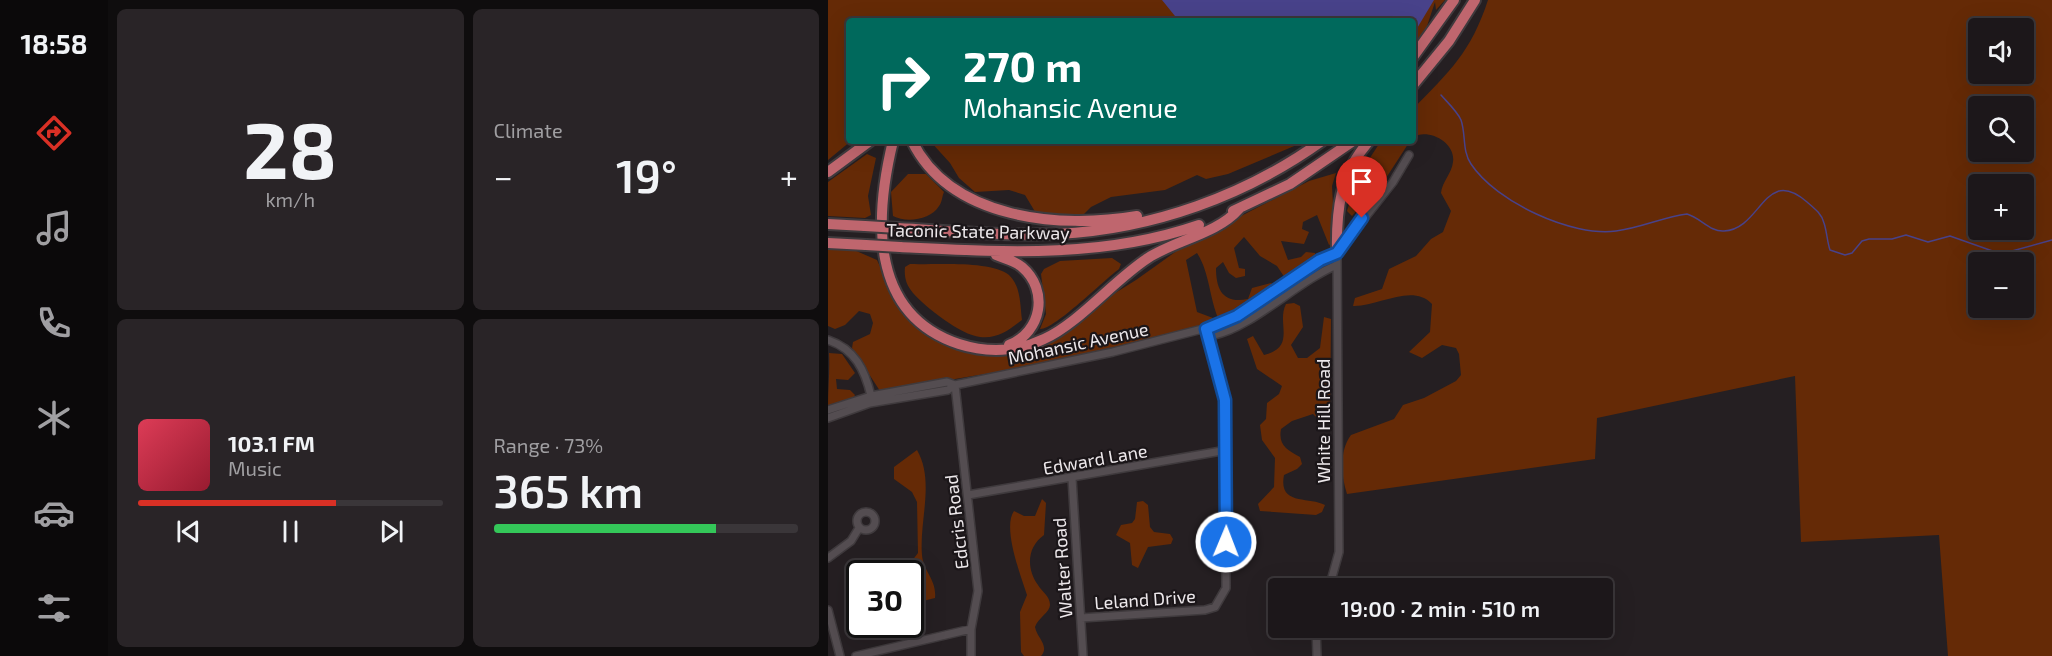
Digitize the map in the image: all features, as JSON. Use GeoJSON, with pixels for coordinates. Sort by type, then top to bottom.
{"type":"FeatureCollection","features":[{"type":"Feature","properties":{"kind":"highway"},"geometry":{"type":"LineString","coordinates":[[1416,53],[1454,0]]}},
{"type":"Feature","properties":{"kind":"highway"},"geometry":{"type":"LineString","coordinates":[[1416,88],[1475,0]]}},
{"type":"Feature","properties":{"kind":"highway"},"geometry":{"type":"LineString","coordinates":[[1416,82],[1437,57]]}},
{"type":"Feature","properties":{"kind":"highway"},"geometry":{"type":"LineString","coordinates":[[828,172],[866,144]]}},
{"type":"Feature","properties":{"kind":"highway"},"geometry":{"type":"LineString","coordinates":[[891,144],[883,183],[880,215],[883,248],[895,287],[914,315],[935,332],[961,345],[988,350],[1020,347],[1050,336],[1147,259],[1174,243],[1224,222],[1239,209]]}},
{"type":"Feature","properties":{"kind":"highway"},"geometry":{"type":"LineString","coordinates":[[914,144],[928,165],[947,181],[972,198],[997,209],[1027,216],[1074,221],[1115,220],[1144,215],[1155,219]]}},
{"type":"Feature","properties":{"kind":"highway","name":"Taconic State Parkway"},"geometry":{"type":"LineString","coordinates":[[828,224],[1000,234],[1059,234],[1097,230],[1155,219],[1192,208],[1247,186],[1317,144]]}},
{"type":"Feature","properties":{"kind":"highway","name":"Taconic State Parkway"},"geometry":{"type":"LineString","coordinates":[[828,243],[987,251],[1059,252],[1119,245],[1177,232],[1239,209],[1290,184],[1349,144]]}},
{"type":"Feature","properties":{"kind":"highway"},"geometry":{"type":"LineString","coordinates":[[1337,253],[1337,217],[1341,190],[1351,165],[1367,144]]}},
{"type":"Feature","properties":{"kind":"highway"},"geometry":{"type":"LineString","coordinates":[[987,251],[1016,262],[1024,269],[1035,283],[1039,302],[1035,321],[1025,336],[1008,345],[988,350]]}},
{"type":"Feature","properties":{"kind":"street","name":"Mohansic Avenue"},"geometry":{"type":"LineString","coordinates":[[828,418],[870,403],[948,390],[955,385],[1113,352],[1206,329],[1237,316],[1320,260],[1337,253],[1352,230],[1393,182],[1409,155]]}},
{"type":"Feature","properties":{"kind":"street","name":"White Hill Road"},"geometry":{"type":"LineString","coordinates":[[1332,578],[1339,552],[1337,253]]}},
{"type":"Feature","properties":{"kind":"street","name":"Mohansic Avenue"},"geometry":{"type":"LineString","coordinates":[[1206,329],[1214,335],[1234,327],[1319,273],[1337,265]]}},
{"type":"Feature","properties":{"kind":"street","name":"Leland Drive"},"geometry":{"type":"LineString","coordinates":[[1080,618],[1189,612],[1215,607],[1226,588],[1225,400],[1206,329]]}},
{"type":"Feature","properties":{"kind":"street"},"geometry":{"type":"LineString","coordinates":[[828,340],[839,344],[861,364],[871,396]]}},
{"type":"Feature","properties":{"kind":"street","name":"Mohansic Avenue"},"geometry":{"type":"LineString","coordinates":[[828,410],[871,396],[947,382],[955,385]]}},
{"type":"Feature","properties":{"kind":"street","name":"Edcris Road"},"geometry":{"type":"LineString","coordinates":[[955,385],[978,591],[971,629],[971,656]]}},
{"type":"Feature","properties":{"kind":"street","name":"Edward Lane"},"geometry":{"type":"LineString","coordinates":[[968,495],[1227,450]]}},
{"type":"Feature","properties":{"kind":"street","name":"Walter Road"},"geometry":{"type":"LineString","coordinates":[[1072,478],[1083,656]]}},
{"type":"Feature","properties":{"kind":"street"},"geometry":{"type":"LineString","coordinates":[[828,558],[851,540],[859,528]]}},
{"type":"Feature","properties":{"kind":"street"},"geometry":{"type":"LineString","coordinates":[[828,610],[840,656]]}},
{"type":"Feature","properties":{"kind":"street"},"geometry":{"type":"LineString","coordinates":[[856,656],[971,629]]}},
{"type":"Feature","properties":{"kind":"street"},"geometry":{"type":"LineString","coordinates":[[1316,638],[1317,656]]}},
{"type":"Feature","properties":{"kind":"shaded area"},"geometry":{"type":"Polygon","coordinates":[[[828,0],[1445,0],[1436,10],[1435,2],[1416,59],[1416,18],[846,18],[847,144],[828,160],[828,0]]]}},
{"type":"Feature","properties":{"kind":"shaded area"},"geometry":{"type":"Polygon","coordinates":[[[1162,0],[1434,0],[1416,30],[1416,18],[1177,18],[1162,0]]]}},
{"type":"Feature","properties":{"kind":"shaded area"},"geometry":{"type":"Polygon","coordinates":[[[1488,0],[2052,0],[2052,656],[1948,656],[1939,535],[1801,542],[1795,376],[1597,418],[1595,459],[1347,494],[1342,464],[1344,448],[1351,435],[1394,419],[1403,405],[1424,398],[1456,381],[1461,375],[1459,354],[1456,348],[1442,345],[1422,358],[1409,352],[1430,332],[1432,304],[1424,298],[1405,296],[1353,306],[1355,298],[1382,289],[1389,269],[1416,256],[1431,239],[1443,232],[1451,211],[1441,193],[1452,166],[1453,155],[1446,143],[1440,139],[1426,134],[1416,136],[1416,106],[1467,47],[1488,0]]]}},
{"type":"Feature","properties":{"kind":"shaded area"},"geometry":{"type":"Polygon","coordinates":[[[933,144],[1299,144],[1228,174],[1206,179],[1197,175],[1165,190],[1111,197],[1091,207],[1083,215],[1037,215],[1025,195],[1009,190],[975,192],[959,178],[950,163],[933,144]]]}},
{"type":"Feature","properties":{"kind":"shaded area"},"geometry":{"type":"Polygon","coordinates":[[[1379,144],[1408,144],[1388,175],[1352,216],[1347,211],[1358,176],[1379,144]]]}},
{"type":"Feature","properties":{"kind":"shaded area"},"geometry":{"type":"Polygon","coordinates":[[[867,154],[876,158],[868,196],[871,215],[865,218],[828,216],[828,182],[867,154]]]}},
{"type":"Feature","properties":{"kind":"shaded area"},"geometry":{"type":"Polygon","coordinates":[[[1336,173],[1332,186],[1335,241],[1329,245],[1317,215],[1303,222],[1302,229],[1309,232],[1304,244],[1281,241],[1288,260],[1301,257],[1306,252],[1315,253],[1317,259],[1285,278],[1277,266],[1260,256],[1244,237],[1234,248],[1239,268],[1245,269],[1245,276],[1236,278],[1229,273],[1223,262],[1216,268],[1220,289],[1223,294],[1233,300],[1248,299],[1252,288],[1271,283],[1275,286],[1232,317],[1219,320],[1205,269],[1197,253],[1186,260],[1197,312],[1213,318],[1209,324],[1087,355],[880,391],[852,348],[853,342],[870,334],[873,323],[870,314],[859,311],[845,325],[835,329],[828,326],[828,249],[854,250],[877,260],[899,307],[928,337],[960,349],[1027,348],[1136,280],[1185,245],[1309,181],[1336,173]]]}},
{"type":"Feature","properties":{"kind":"shaded area"},"geometry":{"type":"Polygon","coordinates":[[[908,174],[926,174],[944,192],[940,205],[935,211],[911,220],[893,216],[891,192],[908,174]]]}},
{"type":"Feature","properties":{"kind":"shaded area"},"geometry":{"type":"Polygon","coordinates":[[[1112,258],[1121,264],[1119,269],[1056,322],[1040,329],[1046,314],[1041,274],[1044,269],[1060,261],[1112,258]]]}},
{"type":"Feature","properties":{"kind":"shaded area"},"geometry":{"type":"Polygon","coordinates":[[[910,264],[976,265],[1001,270],[1013,279],[1016,285],[1022,320],[992,337],[980,337],[963,331],[934,313],[911,290],[905,274],[905,267],[910,264]]]}},
{"type":"Feature","properties":{"kind":"shaded area"},"geometry":{"type":"Polygon","coordinates":[[[1294,303],[1300,306],[1303,327],[1291,345],[1298,358],[1307,358],[1320,348],[1324,317],[1331,319],[1330,420],[1324,425],[1313,414],[1292,421],[1281,429],[1280,435],[1284,446],[1300,457],[1302,464],[1284,475],[1283,485],[1286,492],[1296,498],[1325,505],[1322,512],[1316,515],[1260,511],[1258,504],[1274,487],[1275,458],[1262,440],[1260,425],[1266,419],[1267,403],[1279,394],[1282,386],[1257,369],[1247,339],[1253,336],[1264,355],[1274,351],[1283,340],[1286,304],[1294,303]]]}},
{"type":"Feature","properties":{"kind":"shaded area"},"geometry":{"type":"Polygon","coordinates":[[[829,353],[842,354],[855,373],[848,380],[836,379],[837,389],[850,390],[855,395],[851,402],[828,407],[829,366],[829,353]]]}},
{"type":"Feature","properties":{"kind":"shaded area"},"geometry":{"type":"Polygon","coordinates":[[[917,450],[922,462],[926,488],[923,560],[913,560],[918,553],[917,502],[912,492],[894,479],[894,467],[917,450]]]}},
{"type":"Feature","properties":{"kind":"shaded area"},"geometry":{"type":"Polygon","coordinates":[[[1042,499],[1046,503],[1044,535],[1034,545],[1030,565],[1034,578],[1050,605],[1035,627],[1044,645],[1041,656],[1024,656],[1021,652],[1020,612],[1027,595],[1011,540],[1011,519],[1014,511],[1024,516],[1035,516],[1042,499]]]}},
{"type":"Feature","properties":{"kind":"shaded area"},"geometry":{"type":"Polygon","coordinates":[[[1143,501],[1148,505],[1150,527],[1154,532],[1170,534],[1173,539],[1171,544],[1148,547],[1138,568],[1132,565],[1130,543],[1116,535],[1121,525],[1132,523],[1135,519],[1137,502],[1143,501]]]}},
{"type":"Feature","properties":{"kind":"shaded area"},"geometry":{"type":"Polygon","coordinates":[[[924,564],[934,586],[935,598],[924,601],[924,564]]]}},
{"type":"Feature","properties":{"kind":"waterway"},"geometry":{"type":"LineString","coordinates":[[1441,95],[1461,120],[1468,159],[1483,178],[1498,191],[1536,214],[1578,228],[1616,231],[1687,214],[1714,229],[1724,231],[1737,228],[1772,194],[1781,191],[1793,193],[1817,211],[1823,220],[1830,250],[1845,255],[1852,253],[1862,241],[1892,239],[1906,235],[1928,242],[1950,236],[2001,254],[2052,240]]}},
{"type":"Feature","properties":{"kind":"route"},"geometry":{"type":"LineString","coordinates":[[1226,542],[1225,400],[1206,329],[1237,316],[1320,260],[1337,253],[1362,218]]}}]}
